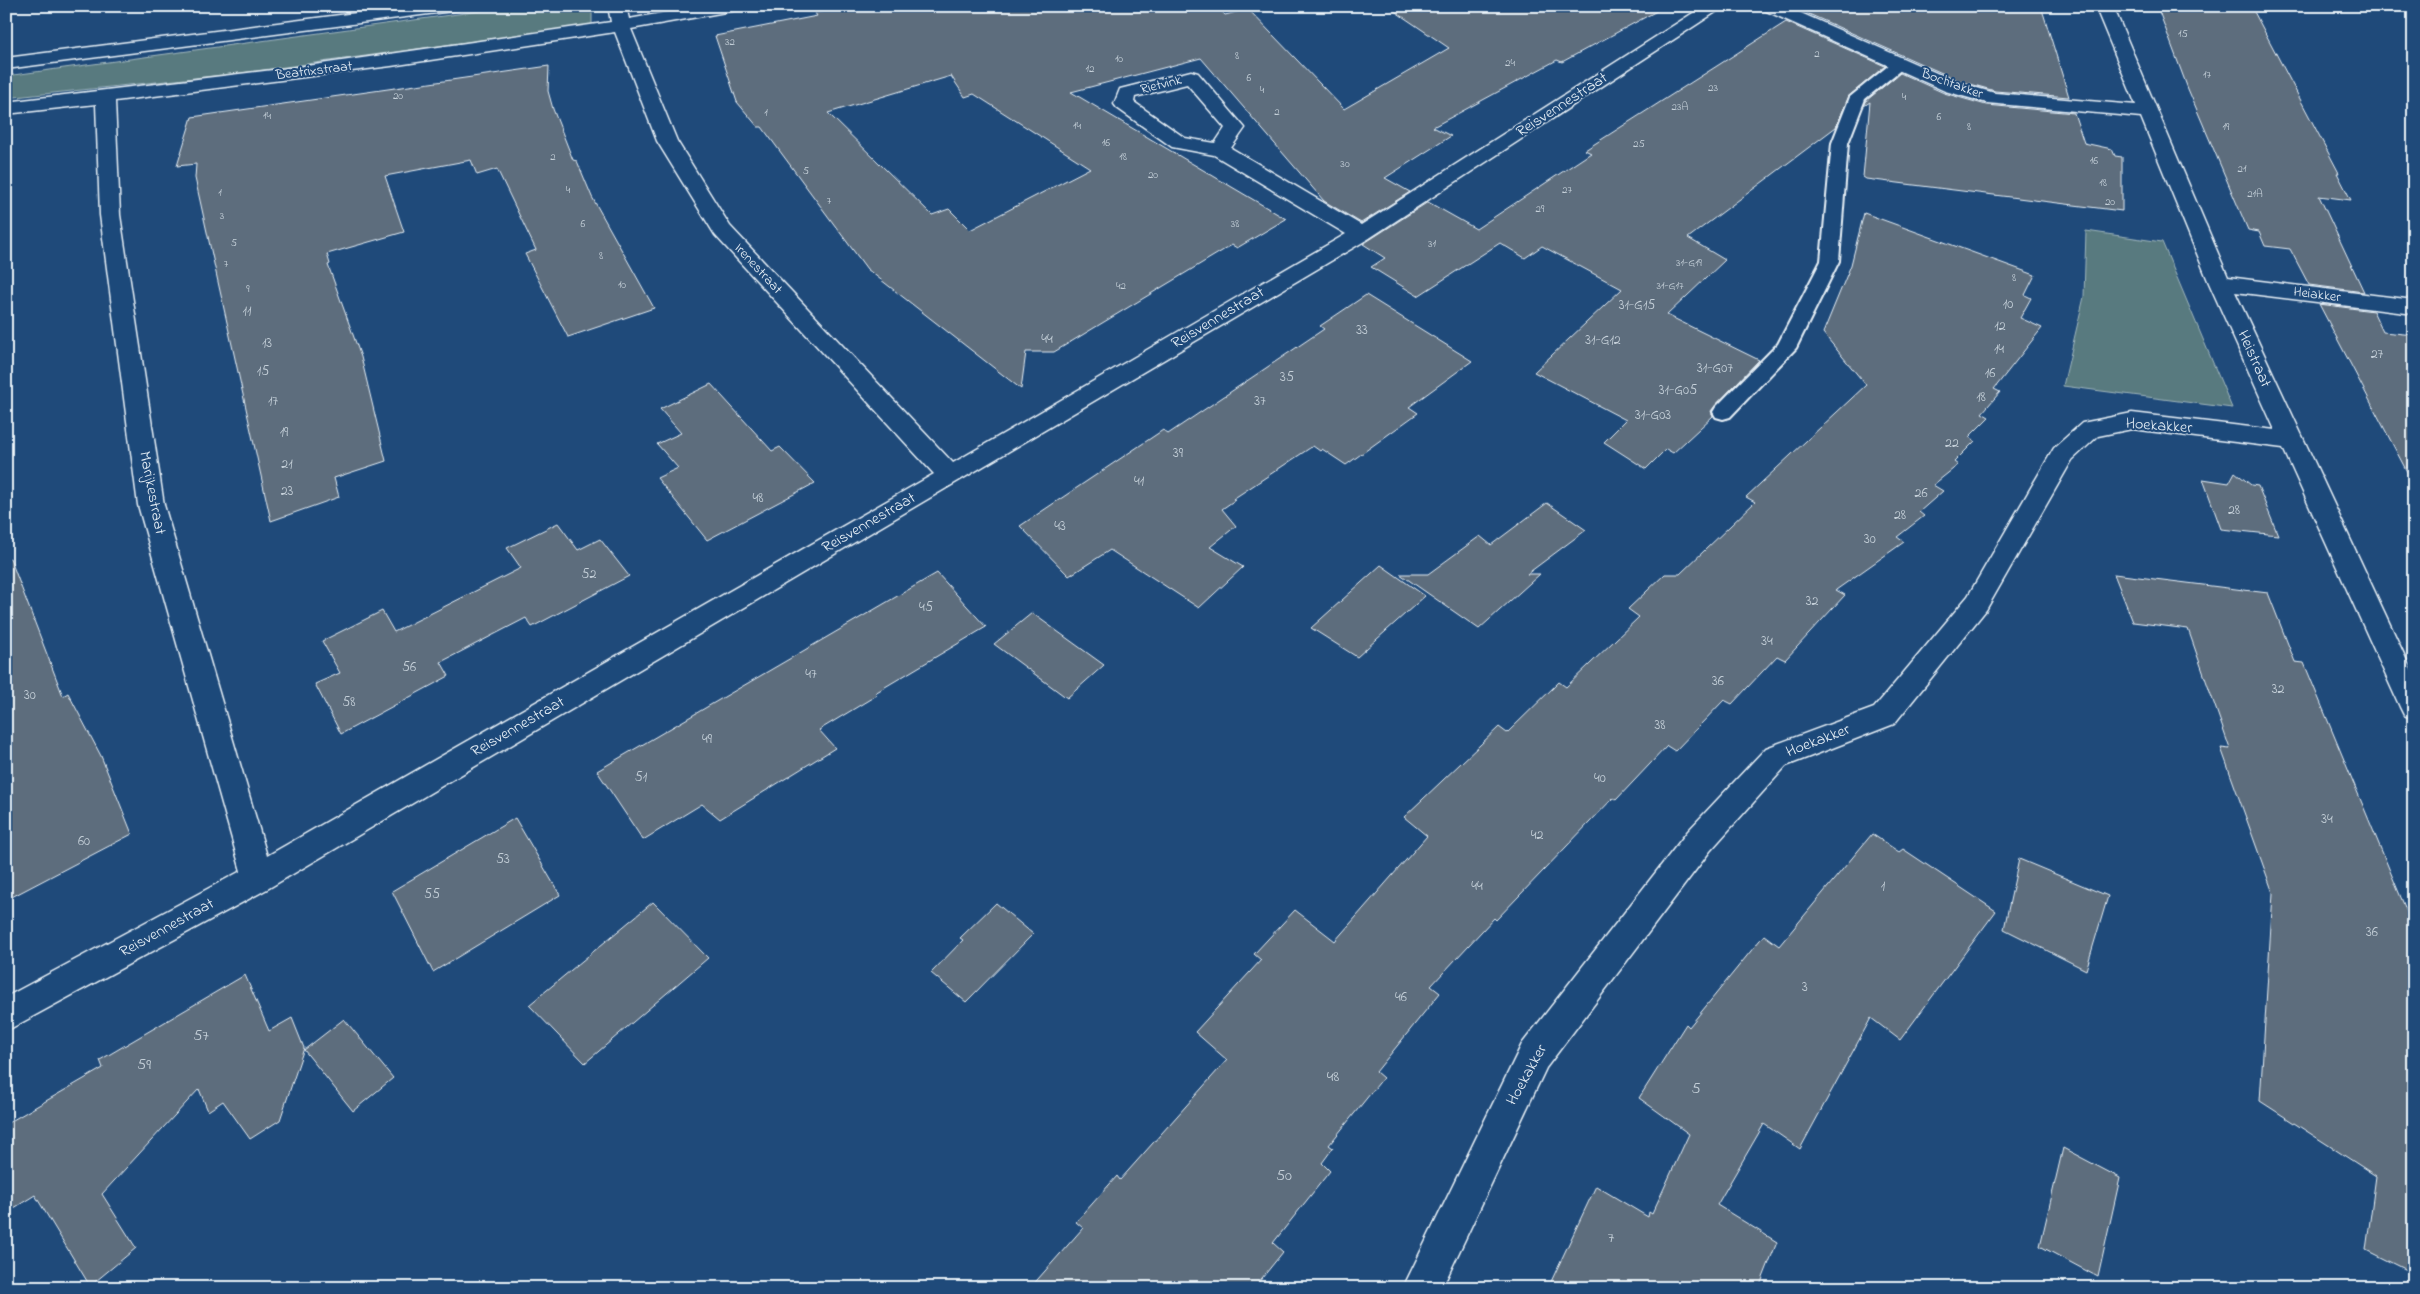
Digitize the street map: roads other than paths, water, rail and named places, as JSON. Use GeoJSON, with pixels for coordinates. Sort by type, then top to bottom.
{"type":"FeatureCollection","features":[{"type":"Feature","properties":{"kind":"street"},"geometry":{"type":"LineString","coordinates":[[6,64],[452,6]]}},
{"type":"Feature","properties":{"kind":"street","name":"Beatrixstraat"},"geometry":{"type":"LineString","coordinates":[[6,108],[442,54],[619,16],[731,6]]}},
{"type":"Feature","properties":{"kind":"street","name":"Reisvennestraat"},"geometry":{"type":"LineString","coordinates":[[6,1015],[258,878],[950,476],[1361,234],[1716,6]]}},
{"type":"Feature","properties":{"kind":"street","name":"Bochtakker"},"geometry":{"type":"LineString","coordinates":[[1770,6],[1952,87],[1994,98],[2146,112]]}},
{"type":"Feature","properties":{"kind":"street","name":"Heistraat"},"geometry":{"type":"LineString","coordinates":[[2104,6],[2146,112],[2220,283],[2290,440],[2414,707]]}},
{"type":"Feature","properties":{"kind":"street","name":"Irenestraat"},"geometry":{"type":"LineString","coordinates":[[619,16],[667,141],[722,230],[950,476]]}},
{"type":"Feature","properties":{"kind":"street","name":"Rietvink"},"geometry":{"type":"LineString","coordinates":[[1220,150],[1235,128],[1191,77],[1127,93],[1124,104],[1180,143],[1220,150],[1361,234]]}},
{"type":"Feature","properties":{"kind":"street","name":"Marijkestraat"},"geometry":{"type":"LineString","coordinates":[[105,97],[110,215],[151,505],[258,878]]}},
{"type":"Feature","properties":{"kind":"street","name":"Heiakker"},"geometry":{"type":"LineString","coordinates":[[2220,283],[2414,306]]}},
{"type":"Feature","properties":{"kind":"street","name":"Hoekakker"},"geometry":{"type":"LineString","coordinates":[[1422,1288],[1534,1056],[1563,1018],[1700,841],[1776,757],[1884,716],[1977,602],[2063,454],[2091,429],[2132,421],[2290,440]]}},
{"type":"Feature","properties":{"kind":"lane"},"geometry":{"type":"LineString","coordinates":[[1723,412],[1786,348],[1830,260],[1840,143],[1858,97],[1900,64]]}}]}
